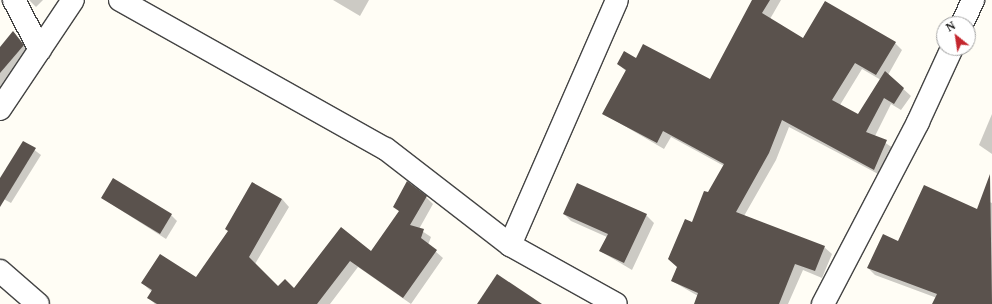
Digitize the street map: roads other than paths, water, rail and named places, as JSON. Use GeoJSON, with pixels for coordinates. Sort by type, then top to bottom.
{"type":"FeatureCollection","features":[{"type":"Feature","properties":{"kind":"street"},"geometry":{"type":"LineString","coordinates":[[14,0],[40,50]]}},
{"type":"Feature","properties":{"kind":"street"},"geometry":{"type":"LineString","coordinates":[[0,109],[73,0]]}},
{"type":"Feature","properties":{"kind":"street"},"geometry":{"type":"LineString","coordinates":[[120,0],[386,149],[510,245],[616,304]]}},
{"type":"Feature","properties":{"kind":"street"},"geometry":{"type":"LineString","coordinates":[[510,245],[617,0]]}},
{"type":"Feature","properties":{"kind":"street"},"geometry":{"type":"LineString","coordinates":[[966,16],[973,0]]}},
{"type":"Feature","properties":{"kind":"street"},"geometry":{"type":"LineString","coordinates":[[823,304],[918,122],[948,56]]}},
{"type":"Feature","properties":{"kind":"street"},"geometry":{"type":"LineString","coordinates":[[0,271],[38,304]]}}]}
